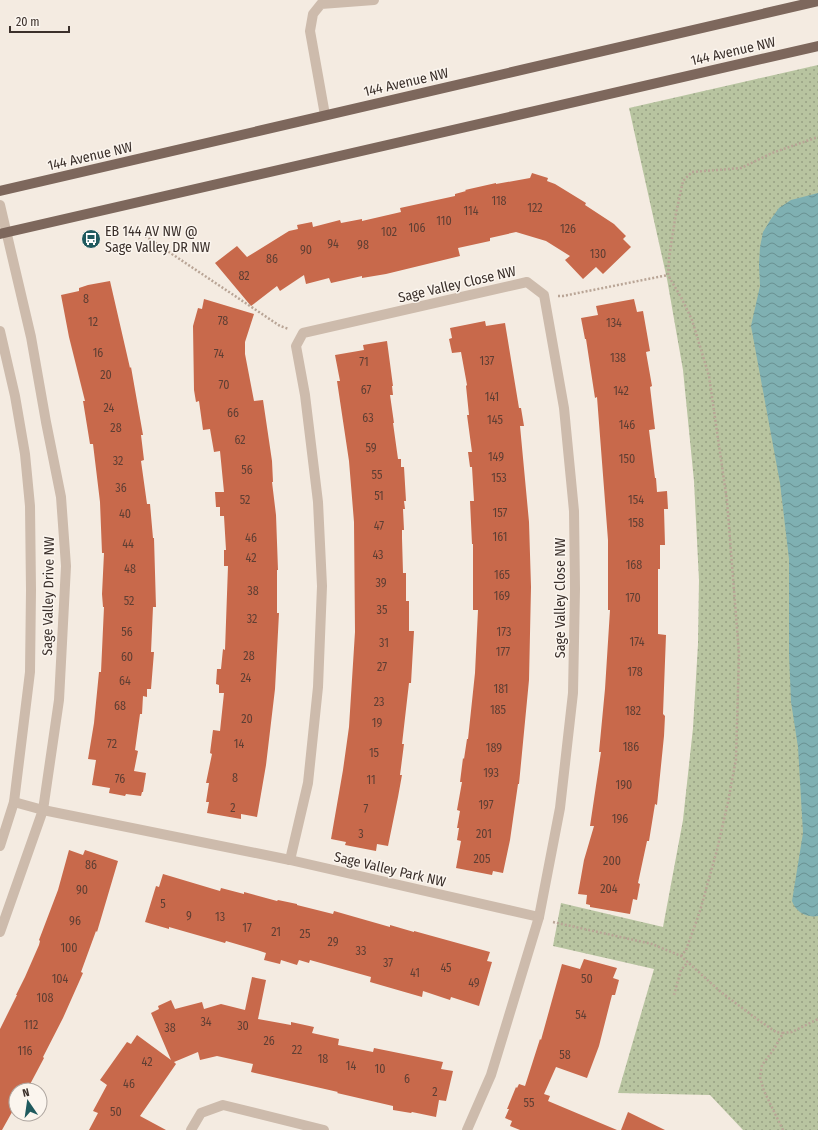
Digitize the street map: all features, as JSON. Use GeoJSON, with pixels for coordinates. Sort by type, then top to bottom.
{"type":"FeatureCollection","features":[{"type":"Feature","properties":{"kind":"main road","name":"144 Avenue NW"},"geometry":{"type":"LineString","coordinates":[[0,191],[818,1]]}},
{"type":"Feature","properties":{"kind":"main road","name":"144 Avenue NW"},"geometry":{"type":"LineString","coordinates":[[3,234],[818,46]]}},
{"type":"Feature","properties":{"kind":"street"},"geometry":{"type":"LineString","coordinates":[[325,116],[310,31],[313,14],[322,2],[374,0]]}},
{"type":"Feature","properties":{"kind":"street","name":"Sage Valley Drive NW"},"geometry":{"type":"LineString","coordinates":[[0,205],[3,234],[31,337],[61,497],[66,566],[59,700],[43,810],[0,932]]}},
{"type":"Feature","properties":{"kind":"street","name":"Sage Valley Close NW"},"geometry":{"type":"LineString","coordinates":[[303,333],[527,282],[544,295],[564,408],[574,511],[575,589],[572,701],[560,808],[539,917]]}},
{"type":"Feature","properties":{"kind":"street","name":"Sage Valley Drive NW"},"geometry":{"type":"LineString","coordinates":[[0,331],[23,447],[30,506],[31,590],[30,672],[14,802],[0,846]]}},
{"type":"Feature","properties":{"kind":"street"},"geometry":{"type":"LineString","coordinates":[[290,860],[308,783],[318,687],[322,586],[318,502],[305,395],[296,346],[303,333]]}},
{"type":"Feature","properties":{"kind":"street","name":"Sage Valley Park NW"},"geometry":{"type":"LineString","coordinates":[[14,802],[43,810],[290,860],[539,917]]}},
{"type":"Feature","properties":{"kind":"street"},"geometry":{"type":"LineString","coordinates":[[466,1130],[491,1075],[539,917]]}},
{"type":"Feature","properties":{"kind":"street"},"geometry":{"type":"LineString","coordinates":[[191,1130],[201,1113],[223,1104],[324,1130]]}},
{"type":"Feature","properties":{"kind":"path"},"geometry":{"type":"LineString","coordinates":[[681,956],[686,950],[700,911],[717,850],[728,802],[736,759],[739,654],[727,501],[709,376],[692,320],[668,275],[676,213],[683,181],[692,172],[741,168],[772,153],[818,137]]}},
{"type":"Feature","properties":{"kind":"path"},"geometry":{"type":"LineString","coordinates":[[145,236],[280,326],[303,333]]}},
{"type":"Feature","properties":{"kind":"path"},"geometry":{"type":"LineString","coordinates":[[544,295],[563,296],[668,275]]}},
{"type":"Feature","properties":{"kind":"path"},"geometry":{"type":"LineString","coordinates":[[539,917],[552,922],[652,944],[681,956],[722,993],[776,1032],[792,1032],[818,1020]]}},
{"type":"Feature","properties":{"kind":"path"},"geometry":{"type":"LineString","coordinates":[[674,995],[681,970],[688,962]]}},
{"type":"Feature","properties":{"kind":"path"},"geometry":{"type":"LineString","coordinates":[[783,1033],[774,1049],[762,1065],[760,1077],[764,1091],[783,1130]]}},
{"type":"Feature","properties":{"kind":"green space"},"geometry":{"type":"Polygon","coordinates":[[[818,65],[818,1130],[743,1130],[710,1095],[618,1093],[654,969],[553,946],[561,903],[663,927],[683,820],[693,728],[698,644],[699,580],[694,481],[683,370],[667,279],[629,108],[818,65]]]}},
{"type":"Feature","properties":{"kind":"water"},"geometry":{"type":"Polygon","coordinates":[[[818,193],[818,916],[809,916],[799,911],[792,901],[803,833],[798,747],[791,702],[789,654],[789,559],[780,483],[751,326],[760,286],[760,247],[763,232],[779,208],[791,200],[818,193]]]}},
{"type":"Feature","properties":{"kind":"building"},"geometry":{"type":"Polygon","coordinates":[[[532,173],[548,178],[547,181],[555,184],[586,203],[585,205],[614,224],[626,236],[623,239],[631,247],[603,274],[596,267],[583,279],[565,260],[570,256],[546,241],[516,232],[490,238],[490,241],[458,248],[460,256],[386,274],[362,278],[362,276],[331,283],[329,278],[306,284],[304,275],[280,291],[277,286],[251,306],[215,263],[237,246],[247,257],[289,231],[298,229],[297,225],[312,222],[313,227],[340,220],[341,223],[362,219],[362,221],[401,212],[400,208],[455,196],[455,194],[466,191],[465,190],[496,183],[530,178],[532,173]]]}},
{"type":"Feature","properties":{"kind":"building"},"geometry":{"type":"Polygon","coordinates":[[[110,281],[130,368],[131,367],[143,435],[141,435],[144,460],[141,461],[147,504],[150,504],[154,538],[156,607],[153,607],[151,652],[154,652],[151,689],[147,689],[147,697],[143,696],[142,714],[140,714],[135,750],[138,751],[134,771],[146,773],[141,796],[126,794],[125,796],[109,793],[110,788],[92,785],[96,760],[88,759],[94,723],[99,672],[101,672],[104,607],[102,594],[104,553],[102,553],[100,502],[93,444],[90,444],[83,401],[85,401],[69,337],[61,295],[79,291],[79,288],[88,285],[110,281]]]}},
{"type":"Feature","properties":{"kind":"building"},"geometry":{"type":"Polygon","coordinates":[[[204,299],[254,314],[245,342],[245,354],[254,401],[263,400],[272,461],[272,482],[276,515],[278,570],[277,613],[279,613],[275,689],[266,765],[257,817],[241,814],[241,819],[207,813],[209,802],[206,802],[209,783],[206,783],[212,754],[210,753],[213,730],[220,731],[224,693],[219,693],[219,685],[216,684],[217,669],[221,669],[223,649],[225,650],[228,566],[224,566],[224,550],[226,550],[224,516],[220,516],[220,507],[216,507],[215,492],[224,492],[220,451],[214,452],[210,429],[203,430],[199,401],[196,402],[194,390],[193,326],[198,308],[202,309],[204,299]]]}},
{"type":"Feature","properties":{"kind":"building"},"geometry":{"type":"Polygon","coordinates":[[[634,299],[637,312],[643,311],[650,351],[646,352],[652,386],[650,387],[655,429],[649,430],[657,492],[667,491],[668,509],[664,509],[665,545],[660,545],[660,569],[658,569],[658,634],[666,635],[663,714],[665,716],[664,736],[657,805],[655,804],[649,841],[647,841],[638,883],[640,884],[637,900],[633,899],[630,914],[590,907],[590,905],[586,904],[587,895],[578,894],[584,860],[594,826],[590,826],[601,752],[599,752],[610,610],[608,610],[608,540],[597,397],[595,398],[586,339],[581,318],[598,315],[596,306],[634,299]]]}},
{"type":"Feature","properties":{"kind":"building"},"geometry":{"type":"Polygon","coordinates":[[[485,321],[486,326],[505,323],[519,408],[521,408],[524,426],[520,426],[529,522],[531,587],[529,680],[519,784],[503,873],[493,871],[492,875],[456,868],[461,841],[457,840],[459,828],[457,828],[460,811],[457,810],[462,782],[460,782],[463,758],[464,759],[468,739],[475,673],[478,610],[473,610],[473,544],[470,501],[474,501],[472,467],[470,467],[468,452],[472,452],[467,415],[469,415],[467,385],[461,352],[452,353],[449,339],[452,338],[450,328],[485,321]]]}},
{"type":"Feature","properties":{"kind":"building"},"geometry":{"type":"Polygon","coordinates":[[[387,341],[393,386],[393,395],[390,395],[393,423],[398,459],[401,459],[401,467],[404,467],[406,501],[404,501],[405,509],[403,509],[404,530],[402,530],[403,573],[406,573],[406,601],[409,601],[409,631],[414,631],[411,683],[409,683],[402,744],[404,744],[400,775],[402,775],[388,846],[377,844],[376,851],[345,845],[346,842],[331,839],[349,727],[355,632],[354,522],[349,461],[337,381],[340,381],[335,355],[364,350],[363,345],[387,341]]]}},
{"type":"Feature","properties":{"kind":"building"},"geometry":{"type":"Polygon","coordinates":[[[69,850],[83,855],[85,850],[118,861],[97,932],[96,931],[81,972],[83,973],[63,1018],[31,1082],[8,1082],[8,1119],[2,1130],[0,1130],[0,1029],[39,945],[39,940],[58,890],[69,850]]]}},
{"type":"Feature","properties":{"kind":"building"},"geometry":{"type":"Polygon","coordinates":[[[163,874],[220,891],[221,888],[244,894],[244,892],[333,914],[334,911],[390,927],[390,925],[490,952],[487,961],[492,962],[479,1006],[451,997],[450,1000],[423,991],[422,997],[370,982],[371,977],[310,960],[309,963],[299,960],[297,965],[281,960],[280,964],[264,960],[266,953],[257,950],[226,941],[225,943],[169,927],[169,929],[145,922],[156,886],[159,887],[163,874]]]}},
{"type":"Feature","properties":{"kind":"building"},"geometry":{"type":"Polygon","coordinates":[[[584,959],[617,968],[613,978],[619,980],[615,995],[612,995],[599,1046],[587,1078],[556,1067],[544,1094],[550,1096],[548,1101],[617,1130],[520,1130],[510,1126],[512,1121],[505,1118],[509,1109],[507,1109],[516,1087],[517,1088],[519,1084],[525,1086],[540,1039],[541,1040],[562,964],[580,969],[584,959]]]}},
{"type":"Feature","properties":{"kind":"building"},"geometry":{"type":"Polygon","coordinates":[[[252,977],[266,980],[258,1019],[291,1025],[291,1022],[314,1027],[312,1033],[339,1039],[338,1045],[373,1052],[374,1048],[443,1062],[441,1069],[453,1071],[446,1101],[439,1100],[436,1117],[393,1110],[393,1106],[251,1072],[253,1064],[217,1056],[200,1060],[198,1052],[174,1062],[176,1064],[140,1116],[166,1130],[89,1130],[98,1113],[93,1111],[107,1085],[100,1080],[127,1042],[131,1044],[137,1035],[171,1060],[151,1013],[159,1009],[158,1006],[171,1000],[175,1009],[202,1002],[204,1009],[221,1004],[245,1010],[252,977]]]}},
{"type":"Feature","properties":{"kind":"building"},"geometry":{"type":"Polygon","coordinates":[[[628,1112],[665,1130],[621,1130],[628,1112]]]}},
{"type":"Feature","properties":{"kind":"place","name":"EB 144 AV NW @ Sage Valley DR NW"},"geometry":{"type":"Point","coordinates":[91,239]}}]}
